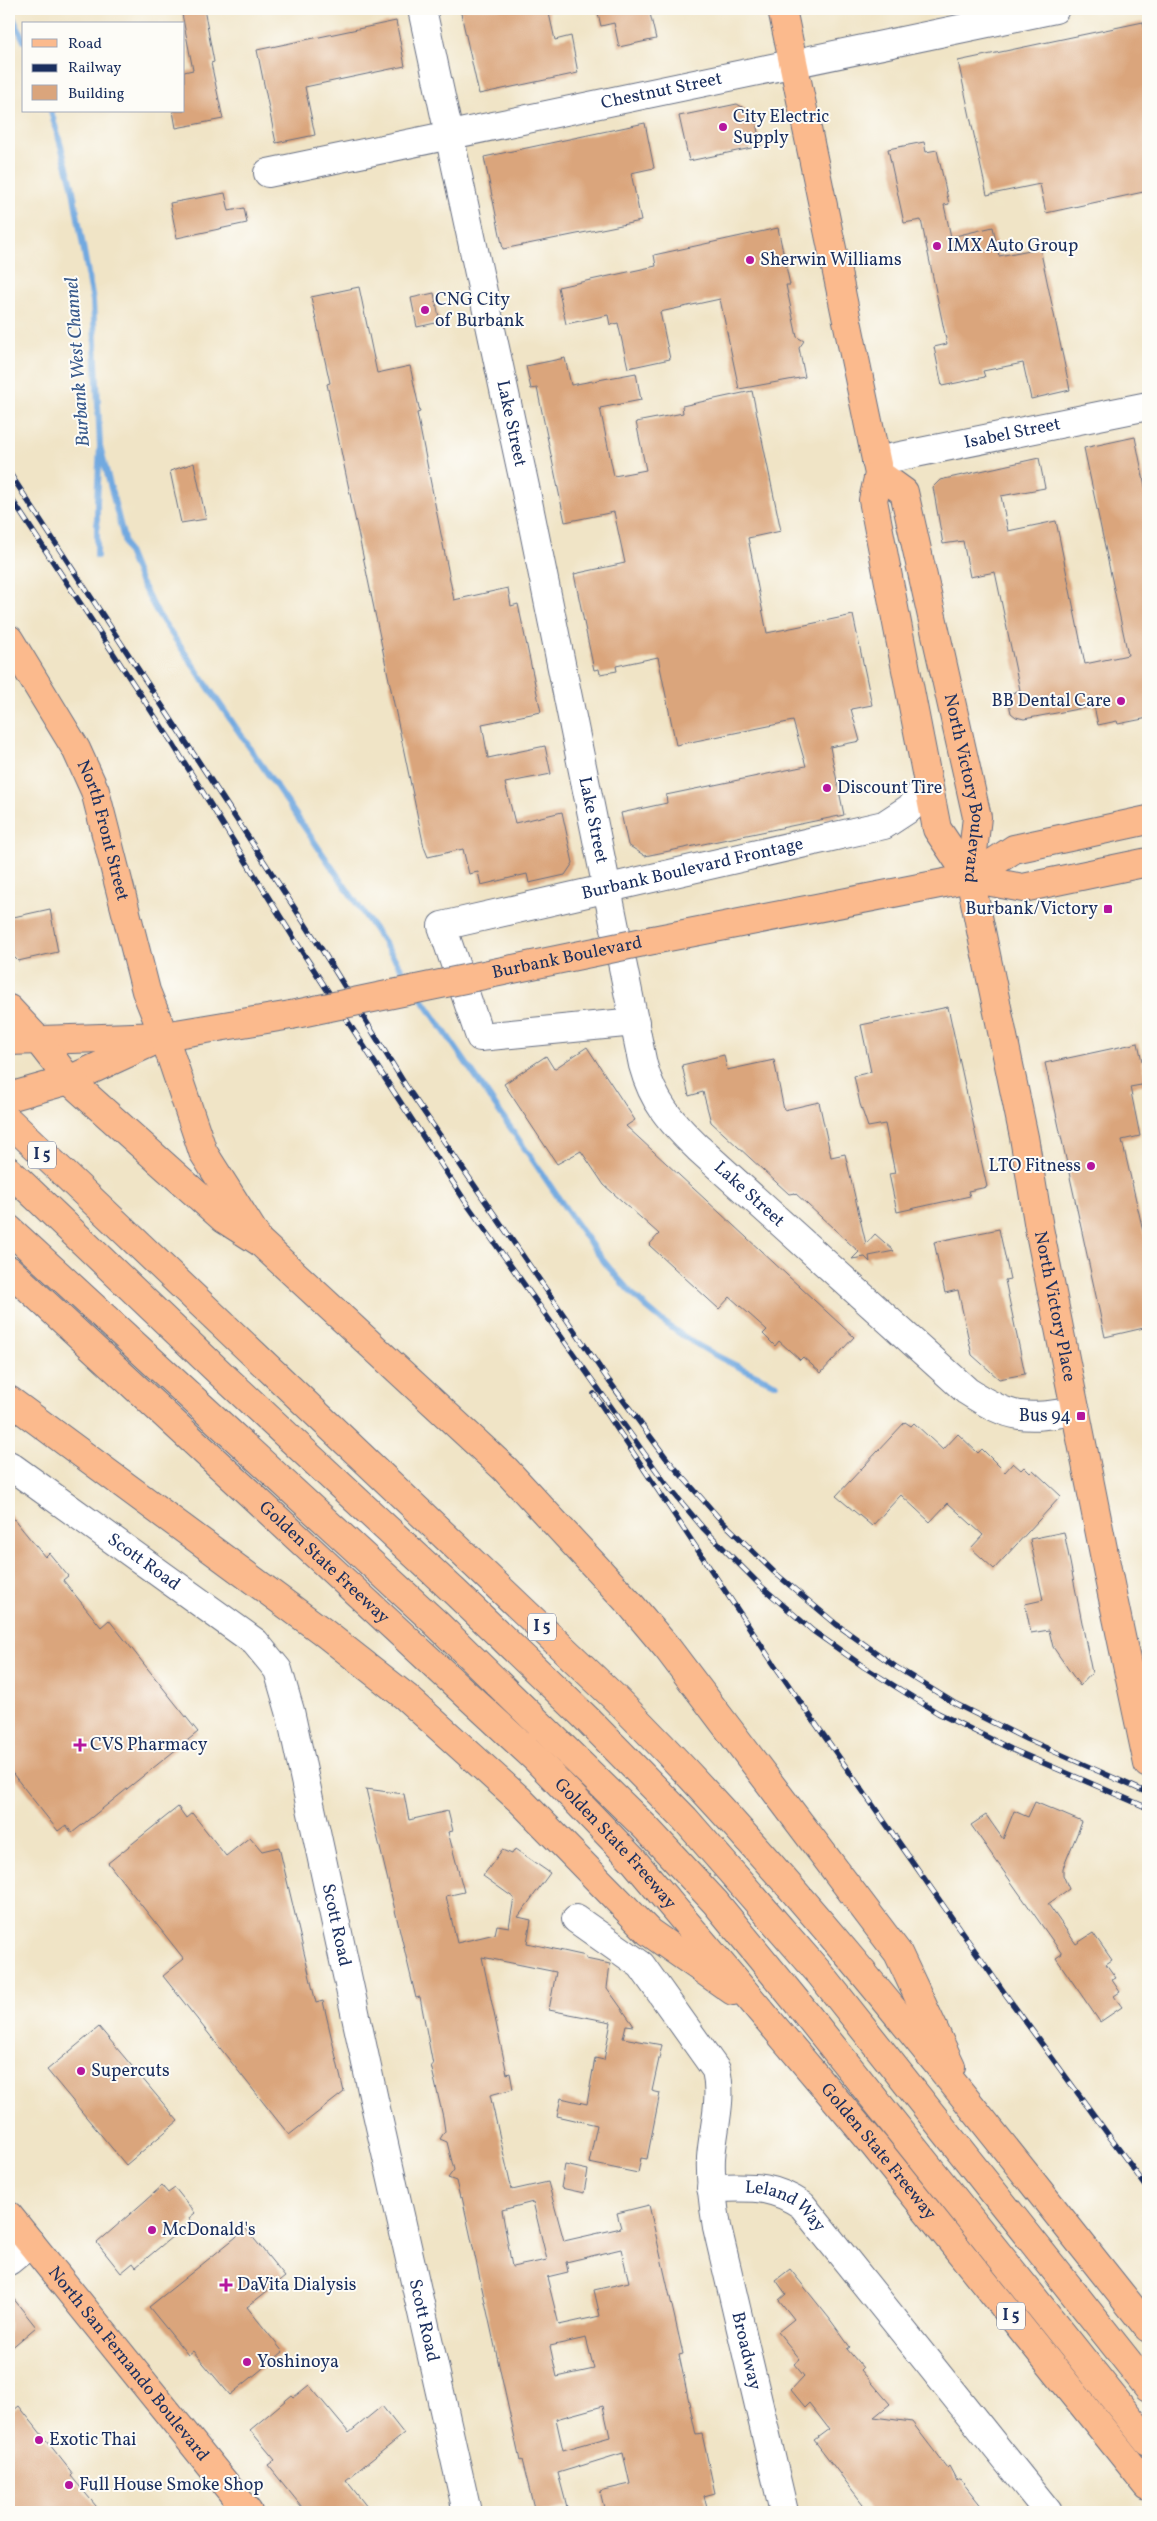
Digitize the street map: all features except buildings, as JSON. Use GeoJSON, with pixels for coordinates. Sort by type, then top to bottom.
{"type":"FeatureCollection","features":[{"type":"Feature","properties":{"kind":"main road","name":"North Victory Boulevard"},"geometry":{"type":"LineString","coordinates":[[782,9],[878,468],[872,500],[937,829],[970,878]]}},
{"type":"Feature","properties":{"kind":"main road","name":"North Victory Boulevard"},"geometry":{"type":"LineString","coordinates":[[878,468],[904,492],[977,817],[970,878]]}},
{"type":"Feature","properties":{"kind":"main road","name":"North Front Street"},"geometry":{"type":"LineString","coordinates":[[9,639],[76,749],[97,796],[146,991],[164,1036],[203,1152],[260,1242]]}},
{"type":"Feature","properties":{"kind":"main road","name":"Burbank Boulevard"},"geometry":{"type":"LineString","coordinates":[[970,878],[1014,849],[1148,820]]}},
{"type":"Feature","properties":{"kind":"main road","name":"Burbank Boulevard"},"geometry":{"type":"LineString","coordinates":[[9,1041],[164,1036],[242,1025],[653,940],[970,878],[1023,888],[1148,862]]}},
{"type":"Feature","properties":{"kind":"main road"},"geometry":{"type":"LineString","coordinates":[[1104,871],[1148,878]]}},
{"type":"Feature","properties":{"kind":"main road","name":"North Victory Place"},"geometry":{"type":"LineString","coordinates":[[970,878],[1024,1137],[1076,1411],[1148,1764]]}},
{"type":"Feature","properties":{"kind":"main road"},"geometry":{"type":"LineString","coordinates":[[9,1009],[38,1040],[69,1080],[224,1219],[260,1242],[505,1469],[631,1605],[668,1649],[898,1953],[968,2103]]}},
{"type":"Feature","properties":{"kind":"main road","name":"Burbank Boulevard"},"geometry":{"type":"LineString","coordinates":[[9,1097],[69,1080],[164,1036]]}},
{"type":"Feature","properties":{"kind":"main road","name":"I 5"},"geometry":{"type":"LineString","coordinates":[[9,1121],[536,1621],[674,1756],[728,1814],[824,1925],[1148,2328]]}},
{"type":"Feature","properties":{"kind":"main road"},"geometry":{"type":"LineString","coordinates":[[9,1171],[585,1717],[685,1820],[827,1983],[1148,2387]]}},
{"type":"Feature","properties":{"kind":"main road"},"geometry":{"type":"LineString","coordinates":[[9,1229],[437,1624],[646,1828],[715,1902],[1148,2441]]}},
{"type":"Feature","properties":{"kind":"main road","name":"Golden State Freeway"},"geometry":{"type":"LineString","coordinates":[[9,1270],[536,1759],[634,1861],[767,2015],[874,2145],[1148,2486]]}},
{"type":"Feature","properties":{"kind":"main road"},"geometry":{"type":"LineString","coordinates":[[9,1400],[322,1631],[406,1697],[520,1800],[649,1932],[767,2015]]}},
{"type":"Feature","properties":{"kind":"main road","name":"North San Fernando Boulevard"},"geometry":{"type":"LineString","coordinates":[[9,2216],[242,2510]]}},
{"type":"Feature","properties":{"kind":"street","name":"Lake Street"},"geometry":{"type":"LineString","coordinates":[[422,9],[608,887],[643,1065],[652,1094],[678,1128],[760,1206],[967,1391],[1001,1410],[1018,1416],[1036,1417],[1076,1411]]}},
{"type":"Feature","properties":{"kind":"street","name":"Chestnut Street"},"geometry":{"type":"LineString","coordinates":[[268,173],[449,137],[1055,9]]}},
{"type":"Feature","properties":{"kind":"street","name":"Isabel Street"},"geometry":{"type":"LineString","coordinates":[[878,468],[1148,406]]}},
{"type":"Feature","properties":{"kind":"street","name":"Burbank Boulevard Frontage"},"geometry":{"type":"LineString","coordinates":[[635,1022],[480,1037],[442,926],[884,825],[910,808],[928,784]]}},
{"type":"Feature","properties":{"kind":"street","name":"Scott Road"},"geometry":{"type":"LineString","coordinates":[[9,1465],[255,1642],[278,1670],[290,1711],[374,2100],[468,2512]]}},
{"type":"Feature","properties":{"kind":"street"},"geometry":{"type":"LineString","coordinates":[[576,1919],[641,1965],[716,2070],[719,2085],[711,2158],[711,2188]]}},
{"type":"Feature","properties":{"kind":"street","name":"Broadway"},"geometry":{"type":"LineString","coordinates":[[711,2188],[717,2227],[784,2512]]}},
{"type":"Feature","properties":{"kind":"street","name":"Leland Way"},"geometry":{"type":"LineString","coordinates":[[711,2188],[766,2188],[785,2193],[802,2205],[1048,2512]]}},
{"type":"Feature","properties":{"kind":"street"},"geometry":{"type":"LineString","coordinates":[[9,2261],[31,2243]]}},
{"type":"Feature","properties":{"kind":"waterway","name":"Burbank West Channel"},"geometry":{"type":"LineString","coordinates":[[9,9],[22,37]]}},
{"type":"Feature","properties":{"kind":"waterway","name":"Burbank West Channel"},"geometry":{"type":"LineString","coordinates":[[51,112],[72,185],[93,301],[100,446],[97,556]]}},
{"type":"Feature","properties":{"kind":"waterway"},"geometry":{"type":"LineString","coordinates":[[100,446],[126,547],[140,581],[158,614],[412,984]]}},
{"type":"Feature","properties":{"kind":"waterway"},"geometry":{"type":"LineString","coordinates":[[420,996],[582,1233],[626,1288],[660,1319],[701,1347],[776,1384]]}},
{"type":"Feature","properties":{"kind":"railway"},"geometry":{"type":"LineString","coordinates":[[9,472],[324,953],[406,1086],[609,1381],[667,1459],[718,1517],[774,1572],[836,1624],[896,1667],[956,1704],[1026,1739],[1148,1793]]}},
{"type":"Feature","properties":{"kind":"railway"},"geometry":{"type":"LineString","coordinates":[[9,495],[171,741],[303,953],[469,1207],[666,1484],[703,1528],[761,1586],[813,1631],[864,1667],[938,1713],[1011,1749],[1148,1808]]}},
{"type":"Feature","properties":{"kind":"railway"},"geometry":{"type":"LineString","coordinates":[[594,1394],[773,1663],[1006,1995],[1148,2189]]}},
{"type":"Feature","properties":{"kind":"place","name":"City Electric Supply"},"geometry":{"type":"Point","coordinates":[723,127]}},
{"type":"Feature","properties":{"kind":"place","name":"IMX Auto Group"},"geometry":{"type":"Point","coordinates":[937,246]}},
{"type":"Feature","properties":{"kind":"place","name":"Sherwin Williams"},"geometry":{"type":"Point","coordinates":[750,260]}},
{"type":"Feature","properties":{"kind":"place","name":"CNG City of Burbank"},"geometry":{"type":"Point","coordinates":[425,310]}},
{"type":"Feature","properties":{"kind":"place","name":"BB Dental Care"},"geometry":{"type":"Point","coordinates":[1121,701]}},
{"type":"Feature","properties":{"kind":"place","name":"Discount Tire"},"geometry":{"type":"Point","coordinates":[827,788]}},
{"type":"Feature","properties":{"kind":"place","name":"Burbank/Victory"},"geometry":{"type":"Point","coordinates":[1108,909]}},
{"type":"Feature","properties":{"kind":"place","name":"LTO Fitness"},"geometry":{"type":"Point","coordinates":[1091,1166]}},
{"type":"Feature","properties":{"kind":"place","name":"Bus 94"},"geometry":{"type":"Point","coordinates":[1081,1416]}},
{"type":"Feature","properties":{"kind":"place","name":"CVS Pharmacy"},"geometry":{"type":"Point","coordinates":[80,1745]}},
{"type":"Feature","properties":{"kind":"place","name":"Supercuts"},"geometry":{"type":"Point","coordinates":[81,2071]}},
{"type":"Feature","properties":{"kind":"place","name":"McDonald's"},"geometry":{"type":"Point","coordinates":[152,2230]}},
{"type":"Feature","properties":{"kind":"place","name":"DaVita Dialysis"},"geometry":{"type":"Point","coordinates":[226,2285]}},
{"type":"Feature","properties":{"kind":"place","name":"Yoshinoya"},"geometry":{"type":"Point","coordinates":[247,2362]}},
{"type":"Feature","properties":{"kind":"place","name":"Exotic Thai"},"geometry":{"type":"Point","coordinates":[39,2440]}},
{"type":"Feature","properties":{"kind":"place","name":"Full House Smoke Shop"},"geometry":{"type":"Point","coordinates":[69,2485]}}]}
